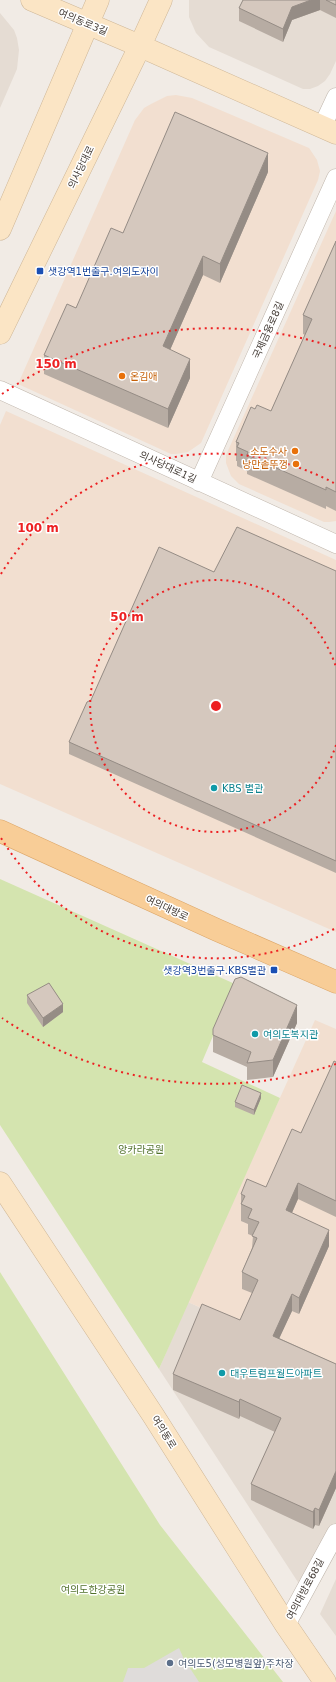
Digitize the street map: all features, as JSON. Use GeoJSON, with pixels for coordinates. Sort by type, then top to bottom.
{"type":"FeatureCollection","features":[{"type":"Feature","properties":{"kind":"main road","name":"여의동로3길"},"geometry":{"type":"LineString","coordinates":[[32,0],[140,46]]}},
{"type":"Feature","properties":{"kind":"main road"},"geometry":{"type":"LineString","coordinates":[[0,229],[98,0]]}},
{"type":"Feature","properties":{"kind":"main road","name":"의사당대로"},"geometry":{"type":"LineString","coordinates":[[0,333],[161,0]]}},
{"type":"Feature","properties":{"kind":"main road"},"geometry":{"type":"LineString","coordinates":[[140,46],[329,130]]}},
{"type":"Feature","properties":{"kind":"main road","name":"여의대방로"},"geometry":{"type":"LineString","coordinates":[[0,831],[217,930],[336,982]]}},
{"type":"Feature","properties":{"kind":"main road","name":"여의동로"},"geometry":{"type":"LineString","coordinates":[[0,1183],[153,1415],[286,1625],[325,1682]]}},
{"type":"Feature","properties":{"kind":"street"},"geometry":{"type":"LineString","coordinates":[[329,130],[336,97]]}},
{"type":"Feature","properties":{"kind":"street","name":"국제금융로8길"},"geometry":{"type":"LineString","coordinates":[[199,482],[336,178]]}},
{"type":"Feature","properties":{"kind":"street","name":"의사당대로1길"},"geometry":{"type":"LineString","coordinates":[[0,390],[336,544]]}},
{"type":"Feature","properties":{"kind":"street","name":"여의대방로68길"},"geometry":{"type":"LineString","coordinates":[[286,1625],[336,1532]]}},
{"type":"Feature","properties":{"kind":"shaded area"},"geometry":{"type":"Polygon","coordinates":[[[189,0],[336,0],[336,61],[330,74],[325,81],[318,86],[310,89],[303,89],[209,47],[196,33],[189,17],[189,0]]]}},
{"type":"Feature","properties":{"kind":"shaded area"},"geometry":{"type":"Polygon","coordinates":[[[0,13],[14,30],[19,50],[17,69],[0,108],[0,13]]]}},
{"type":"Feature","properties":{"kind":"shaded area"},"geometry":{"type":"Polygon","coordinates":[[[176,95],[192,98],[309,148],[317,160],[320,171],[318,180],[201,443],[188,452],[171,454],[18,384],[135,120],[144,108],[167,96],[176,95]]]}},
{"type":"Feature","properties":{"kind":"shaded area"},"geometry":{"type":"Polygon","coordinates":[[[336,211],[336,521],[324,522],[239,484],[231,476],[226,463],[226,455],[336,211]]]}},
{"type":"Feature","properties":{"kind":"shaded area"},"geometry":{"type":"Polygon","coordinates":[[[6,411],[336,560],[336,932],[0,784],[0,425],[6,411]]]}},
{"type":"Feature","properties":{"kind":"shaded area"},"geometry":{"type":"Polygon","coordinates":[[[315,1020],[336,1029],[336,1368],[188,1302],[315,1020]]]}},
{"type":"Feature","properties":{"kind":"shaded area"},"geometry":{"type":"Polygon","coordinates":[[[188,1302],[336,1368],[336,1533],[307,1596],[159,1369],[188,1302]]]}},
{"type":"Feature","properties":{"kind":"shaded area"},"geometry":{"type":"Polygon","coordinates":[[[336,1579],[336,1636],[320,1614],[336,1579]]]}},
{"type":"Feature","properties":{"kind":"shaded area","name":"여의도5(성모병원앞)주차장"},"geometry":{"type":"Polygon","coordinates":[[[179,1648],[184,1659],[199,1682],[123,1682],[128,1668],[144,1668],[179,1648]]]}},
{"type":"Feature","properties":{"kind":"green space","name":"앙카라공원"},"geometry":{"type":"Polygon","coordinates":[[[0,879],[235,984],[202,1062],[280,1098],[159,1369],[0,1125],[0,879]]]}},
{"type":"Feature","properties":{"kind":"green space","name":"여의도한강공원"},"geometry":{"type":"Polygon","coordinates":[[[0,1272],[160,1525],[283,1682],[0,1682],[0,1272]]]}},
{"type":"Feature","properties":{"kind":"building"},"geometry":{"type":"Polygon","coordinates":[[[243,0],[311,0],[292,7],[283,29],[239,8],[243,0]]]}},
{"type":"Feature","properties":{"kind":"building"},"geometry":{"type":"Polygon","coordinates":[[[326,0],[336,0],[336,5],[326,0]]]}},
{"type":"Feature","properties":{"kind":"building"},"geometry":{"type":"Polygon","coordinates":[[[175,112],[268,153],[220,264],[203,256],[163,346],[190,359],[168,409],[44,355],[67,304],[76,308],[111,228],[123,233],[175,112]]]}},
{"type":"Feature","properties":{"kind":"building"},"geometry":{"type":"Polygon","coordinates":[[[336,241],[336,492],[326,487],[326,490],[247,455],[248,452],[237,447],[239,443],[236,442],[251,407],[255,409],[257,405],[271,411],[312,319],[303,315],[336,241]]]}},
{"type":"Feature","properties":{"kind":"building"},"geometry":{"type":"Polygon","coordinates":[[[237,527],[336,571],[336,861],[69,742],[87,702],[91,700],[159,547],[214,572],[237,527]]]}},
{"type":"Feature","properties":{"kind":"building","name":"여의도복지관"},"geometry":{"type":"Polygon","coordinates":[[[241,977],[297,1005],[273,1060],[247,1063],[251,1052],[213,1035],[213,1029],[235,979],[241,977]]]}},
{"type":"Feature","properties":{"kind":"building"},"geometry":{"type":"Polygon","coordinates":[[[49,983],[63,1004],[43,1018],[27,995],[49,983]]]}},
{"type":"Feature","properties":{"kind":"building"},"geometry":{"type":"Polygon","coordinates":[[[334,1061],[336,1062],[336,1201],[298,1183],[286,1210],[329,1230],[299,1298],[292,1294],[273,1336],[336,1364],[336,1471],[319,1510],[315,1508],[313,1512],[251,1484],[281,1418],[240,1399],[239,1402],[173,1374],[202,1304],[240,1320],[258,1280],[242,1272],[257,1238],[252,1236],[259,1222],[248,1218],[252,1209],[241,1204],[245,1196],[241,1194],[247,1179],[266,1187],[292,1129],[301,1133],[334,1061]]]}},
{"type":"Feature","properties":{"kind":"building"},"geometry":{"type":"Polygon","coordinates":[[[242,1085],[261,1093],[254,1110],[235,1102],[242,1085]]]}},
{"type":"Feature","properties":{"kind":"place","name":"샛강역1번출구.여의도자이"},"geometry":{"type":"Point","coordinates":[40,271]}},
{"type":"Feature","properties":{"kind":"place","name":"온김애"},"geometry":{"type":"Point","coordinates":[122,376]}},
{"type":"Feature","properties":{"kind":"place","name":"소도수사"},"geometry":{"type":"Point","coordinates":[295,451]}},
{"type":"Feature","properties":{"kind":"place","name":"낭만솥뚜껑"},"geometry":{"type":"Point","coordinates":[296,464]}},
{"type":"Feature","properties":{"kind":"place","name":"KBS 별관"},"geometry":{"type":"Point","coordinates":[214,788]}},
{"type":"Feature","properties":{"kind":"place","name":"샛강역3번출구.KBS별관"},"geometry":{"type":"Point","coordinates":[274,970]}},
{"type":"Feature","properties":{"kind":"place","name":"여의도복지관"},"geometry":{"type":"Point","coordinates":[255,1034]}},
{"type":"Feature","properties":{"kind":"place","name":"대우트럼프월드아파트"},"geometry":{"type":"Point","coordinates":[222,1373]}},
{"type":"Feature","properties":{"kind":"place","name":"여의도5(성모병원앞)주차장"},"geometry":{"type":"Point","coordinates":[170,1663]}}]}
